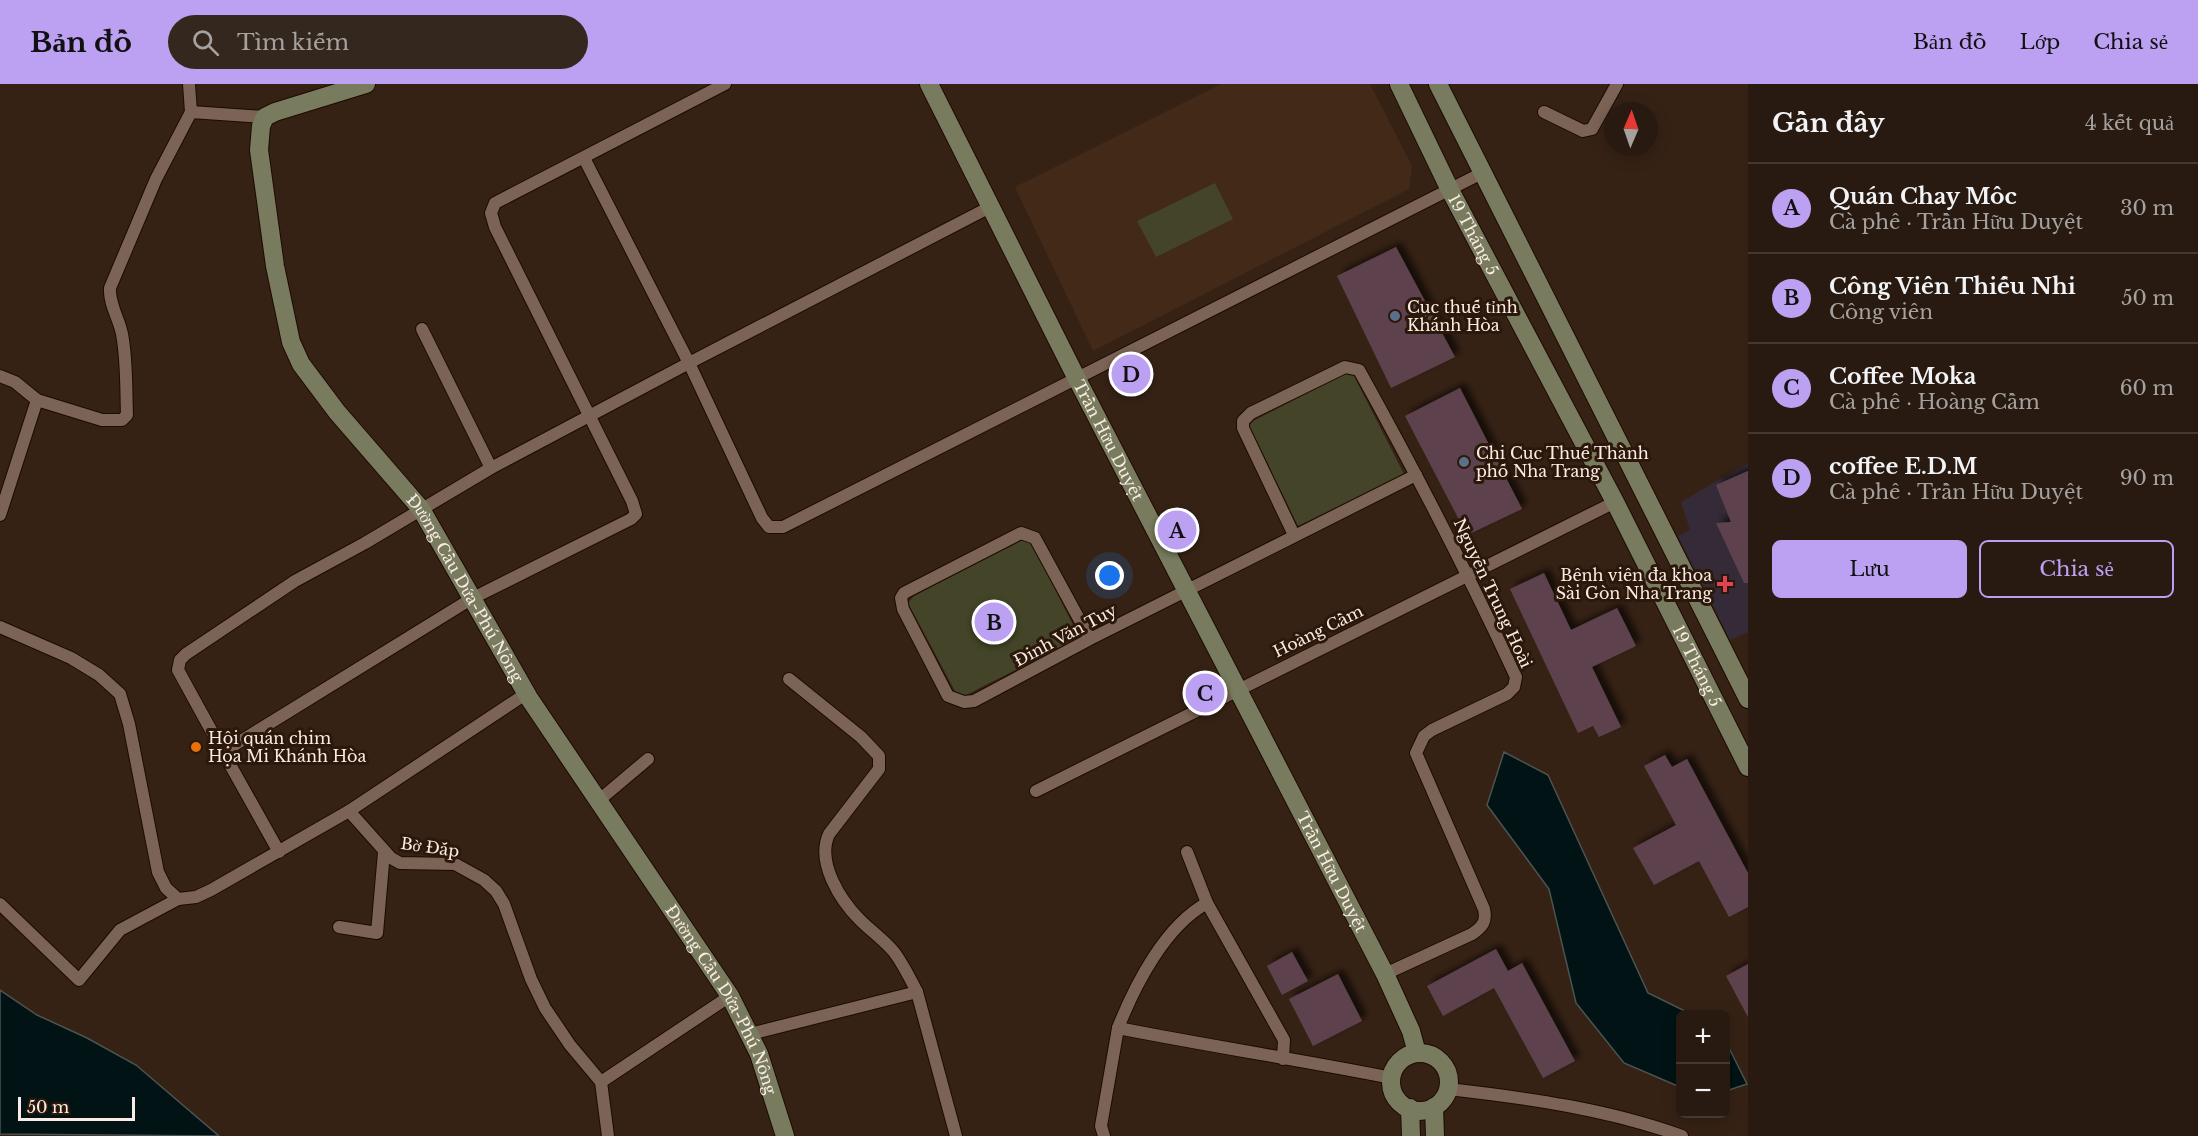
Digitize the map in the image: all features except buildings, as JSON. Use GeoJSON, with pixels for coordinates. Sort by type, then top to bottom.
{"type":"FeatureCollection","features":[{"type":"Feature","properties":{"kind":"street"},"geometry":{"type":"LineString","coordinates":[[0,376],[15,382],[37,400],[102,420],[122,420],[127,415],[124,347],[121,330],[109,299],[110,288],[156,179],[191,112],[189,84]]}},
{"type":"Feature","properties":{"kind":"street"},"geometry":{"type":"LineString","coordinates":[[191,112],[265,117],[366,84]]}},
{"type":"Feature","properties":{"kind":"street"},"geometry":{"type":"LineString","coordinates":[[223,752],[471,599],[631,519],[636,514],[632,501],[495,227],[491,213],[495,202],[725,84]]}},
{"type":"Feature","properties":{"kind":"street","name":"Trần Hữu Duyệt"},"geometry":{"type":"LineString","coordinates":[[929,84],[1076,377],[1385,974],[1411,1031],[1417,1053]]}},
{"type":"Feature","properties":{"kind":"street","name":"19 Tháng 5"},"geometry":{"type":"LineString","coordinates":[[1399,84],[1450,190],[1615,502],[1748,767]]}},
{"type":"Feature","properties":{"kind":"street","name":"19 Tháng 5"},"geometry":{"type":"LineString","coordinates":[[1438,84],[1748,699]]}},
{"type":"Feature","properties":{"kind":"street"},"geometry":{"type":"LineString","coordinates":[[1544,112],[1583,131],[1592,129],[1617,84]]}},
{"type":"Feature","properties":{"kind":"street","name":"Đường Cầu Dứa-Phú Nông"},"geometry":{"type":"LineString","coordinates":[[265,117],[258,139],[275,266],[291,342],[301,364],[337,412],[421,509],[527,693],[597,802],[634,851],[730,996],[750,1034],[785,1136]]}},
{"type":"Feature","properties":{"kind":"street"},"geometry":{"type":"LineString","coordinates":[[584,158],[689,363],[762,518],[769,527],[776,529],[1482,173]]}},
{"type":"Feature","properties":{"kind":"street"},"geometry":{"type":"LineString","coordinates":[[279,852],[178,670],[180,660],[186,654],[295,581],[365,543],[492,468],[589,415],[990,207]]}},
{"type":"Feature","properties":{"kind":"street"},"geometry":{"type":"LineString","coordinates":[[422,329],[492,468]]}},
{"type":"Feature","properties":{"kind":"street","name":"Nguyễn Trung Hoài"},"geometry":{"type":"LineString","coordinates":[[1294,535],[1243,428],[1245,419],[1251,413],[1345,367],[1353,367],[1359,370],[1469,575],[1516,677],[1514,687],[1507,694],[1424,736],[1416,753],[1486,917],[1482,926],[1472,934],[1385,974]]}},
{"type":"Feature","properties":{"kind":"street"},"geometry":{"type":"LineString","coordinates":[[0,516],[37,400]]}},
{"type":"Feature","properties":{"kind":"street","name":"Đinh Văn Tuy"},"geometry":{"type":"LineString","coordinates":[[1090,639],[1035,538],[1021,533],[904,594],[901,598],[903,609],[948,696],[954,700],[974,701],[1090,639],[1416,475]]}},
{"type":"Feature","properties":{"kind":"street"},"geometry":{"type":"LineString","coordinates":[[1615,502],[1643,488]]}},
{"type":"Feature","properties":{"kind":"street","name":"Hoàng Cầm"},"geometry":{"type":"LineString","coordinates":[[1036,791],[1238,688],[1615,502]]}},
{"type":"Feature","properties":{"kind":"street"},"geometry":{"type":"LineString","coordinates":[[0,627],[78,661],[120,694],[129,724],[158,872],[166,888],[178,899]]}},
{"type":"Feature","properties":{"kind":"street"},"geometry":{"type":"LineString","coordinates":[[789,679],[861,737],[879,756],[879,769],[829,834],[825,845],[826,863],[843,898],[860,920],[894,952],[917,992],[956,1136]]}},
{"type":"Feature","properties":{"kind":"street"},"geometry":{"type":"LineString","coordinates":[[0,904],[79,980],[120,930],[178,899],[196,897],[212,890],[279,852],[349,811],[527,693]]}},
{"type":"Feature","properties":{"kind":"street"},"geometry":{"type":"LineString","coordinates":[[597,802],[648,759]]}},
{"type":"Feature","properties":{"kind":"street","name":"Bờ Đắp"},"geometry":{"type":"LineString","coordinates":[[349,811],[384,852],[400,863],[455,864],[484,880],[496,891],[504,904],[531,979],[545,1008],[570,1045],[601,1082]]}},
{"type":"Feature","properties":{"kind":"street"},"geometry":{"type":"LineString","coordinates":[[339,927],[377,933],[384,852]]}},
{"type":"Feature","properties":{"kind":"street"},"geometry":{"type":"LineString","coordinates":[[1187,852],[1207,903],[1284,1040],[1283,1059]]}},
{"type":"Feature","properties":{"kind":"street"},"geometry":{"type":"LineString","coordinates":[[1104,1136],[1101,1126],[1102,1114],[1118,1028],[1133,991],[1185,918],[1207,903]]}},
{"type":"Feature","properties":{"kind":"street"},"geometry":{"type":"LineString","coordinates":[[750,1034],[917,992]]}},
{"type":"Feature","properties":{"kind":"street"},"geometry":{"type":"LineString","coordinates":[[608,1136],[601,1082],[730,996]]}},
{"type":"Feature","properties":{"kind":"street"},"geometry":{"type":"LineString","coordinates":[[1118,1028],[1392,1078]]}},
{"type":"Feature","properties":{"kind":"street"},"geometry":{"type":"LineString","coordinates":[[1417,1053],[1426,1053],[1442,1062],[1449,1079],[1448,1089],[1440,1103],[1434,1107],[1418,1110],[1410,1108],[1395,1096],[1392,1078],[1400,1061],[1417,1053]]}},
{"type":"Feature","properties":{"kind":"street"},"geometry":{"type":"LineString","coordinates":[[1448,1089],[1526,1098],[1583,1108],[1682,1136]]}},
{"type":"Feature","properties":{"kind":"street"},"geometry":{"type":"LineString","coordinates":[[1434,1107],[1435,1136]]}},
{"type":"Feature","properties":{"kind":"street"},"geometry":{"type":"LineString","coordinates":[[1410,1108],[1411,1136]]}},
{"type":"Feature","properties":{"kind":"shaded area"},"geometry":{"type":"Polygon","coordinates":[[[1221,84],[1370,84],[1412,166],[1409,189],[1093,351],[1015,187],[1221,84]]]}},
{"type":"Feature","properties":{"kind":"shaded area","name":"Bệnh viện đa khoa Sài Gòn Nha Trang"},"geometry":{"type":"Polygon","coordinates":[[[1748,463],[1748,632],[1730,640],[1678,536],[1690,530],[1681,502],[1748,463]]]}},
{"type":"Feature","properties":{"kind":"shaded area"},"geometry":{"type":"Polygon","coordinates":[[[1504,752],[1548,775],[1648,993],[1683,1010],[1676,1010],[1676,1085],[1624,1063],[1576,1003],[1549,889],[1487,805],[1504,752]]]}},
{"type":"Feature","properties":{"kind":"shaded area"},"geometry":{"type":"Polygon","coordinates":[[[0,990],[37,1015],[87,1038],[136,1065],[219,1136],[0,1134],[0,990]]]}},
{"type":"Feature","properties":{"kind":"shaded area"},"geometry":{"type":"Polygon","coordinates":[[[1730,1050],[1747,1084],[1730,1090],[1730,1050]]]}},
{"type":"Feature","properties":{"kind":"green space"},"geometry":{"type":"Polygon","coordinates":[[[1215,183],[1233,219],[1156,257],[1137,221],[1215,183]]]}},
{"type":"Feature","properties":{"kind":"green space"},"geometry":{"type":"Polygon","coordinates":[[[1347,373],[1354,376],[1404,474],[1298,526],[1249,426],[1253,421],[1347,373]]]}},
{"type":"Feature","properties":{"kind":"green space"},"geometry":{"type":"Polygon","coordinates":[[[1022,539],[1031,541],[1076,631],[1069,643],[964,696],[955,691],[908,603],[914,596],[1022,539]]]}},
{"type":"Feature","properties":{"kind":"place","name":"Cục thuế tỉnh Khánh Hòa"},"geometry":{"type":"Point","coordinates":[1395,316]}},
{"type":"Feature","properties":{"kind":"place","name":"coffee E.D.M"},"geometry":{"type":"Point","coordinates":[1131,374]}},
{"type":"Feature","properties":{"kind":"place","name":"Chi Cục Thuế Thành phố Nha Trang"},"geometry":{"type":"Point","coordinates":[1464,462]}},
{"type":"Feature","properties":{"kind":"place","name":"Quán Chay Môc"},"geometry":{"type":"Point","coordinates":[1177,530]}},
{"type":"Feature","properties":{"kind":"place","name":"Bệnh viện đa khoa Sài Gòn Nha Trang"},"geometry":{"type":"Point","coordinates":[1725,584]}},
{"type":"Feature","properties":{"kind":"place","name":"Công Viên Thiếu Nhi"},"geometry":{"type":"Point","coordinates":[994,622]}},
{"type":"Feature","properties":{"kind":"place","name":"Coffee Moka"},"geometry":{"type":"Point","coordinates":[1205,693]}},
{"type":"Feature","properties":{"kind":"place","name":"Hội quán chim Họa Mi Khánh Hòa"},"geometry":{"type":"Point","coordinates":[196,747]}}]}
